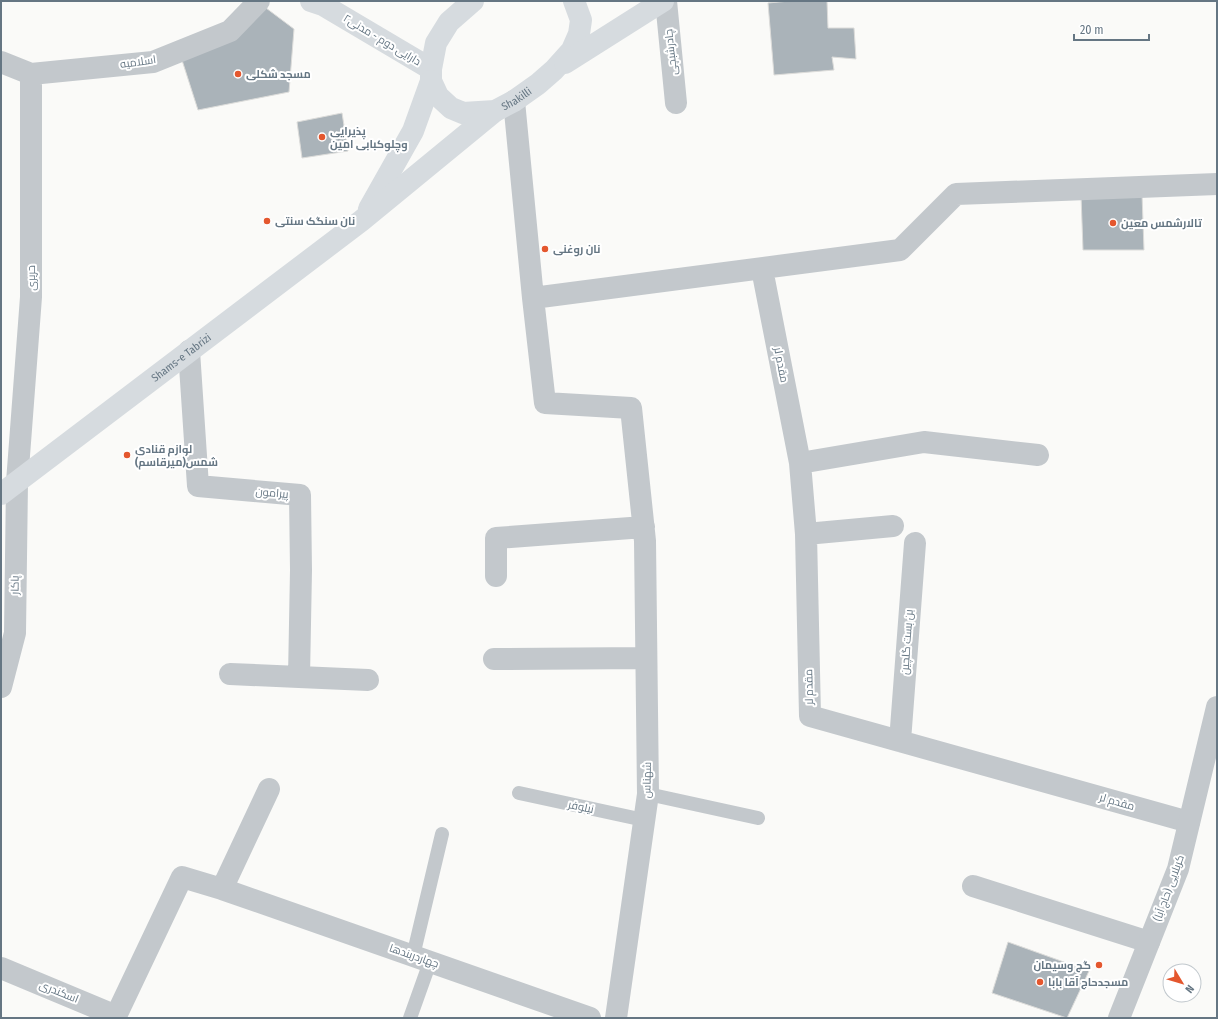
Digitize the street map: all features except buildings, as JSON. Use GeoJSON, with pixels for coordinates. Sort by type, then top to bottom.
{"type":"FeatureCollection","features":[{"type":"Feature","properties":{"kind":"main road","name":"دارایی دوم - مدنی۲"},"geometry":{"type":"LineString","coordinates":[[311,1],[323,5],[431,75]]}},
{"type":"Feature","properties":{"kind":"main road"},"geometry":{"type":"LineString","coordinates":[[362,221],[413,131],[431,75],[436,43],[449,22],[473,1]]}},
{"type":"Feature","properties":{"kind":"main road","name":"Shakilli"},"geometry":{"type":"LineString","coordinates":[[431,75],[438,96],[451,108],[463,113],[495,111],[514,101],[538,84],[554,70],[572,50],[579,34],[582,20],[574,1]]}},
{"type":"Feature","properties":{"kind":"main road"},"geometry":{"type":"LineString","coordinates":[[554,70],[664,1]]}},
{"type":"Feature","properties":{"kind":"main road","name":"Shams-e Tabrizi"},"geometry":{"type":"LineString","coordinates":[[9,488],[362,221],[495,111]]}},
{"type":"Feature","properties":{"kind":"street","name":"اسلامیه"},"geometry":{"type":"LineString","coordinates":[[1,62],[31,74],[153,62],[230,31],[259,1]]}},
{"type":"Feature","properties":{"kind":"street","name":"چادرشبچی"},"geometry":{"type":"LineString","coordinates":[[664,1],[676,103]]}},
{"type":"Feature","properties":{"kind":"street","name":"حریری"},"geometry":{"type":"LineString","coordinates":[[9,488],[31,297],[31,74]]}},
{"type":"Feature","properties":{"kind":"street"},"geometry":{"type":"LineString","coordinates":[[514,101],[533,298],[900,250],[956,194],[1217,184]]}},
{"type":"Feature","properties":{"kind":"street","name":"مقدم لر"},"geometry":{"type":"LineString","coordinates":[[762,268],[800,463],[806,534],[810,716],[1189,822]]}},
{"type":"Feature","properties":{"kind":"street","name":"شهناس"},"geometry":{"type":"LineString","coordinates":[[533,298],[545,403],[631,408],[645,534],[648,794],[616,1018]]}},
{"type":"Feature","properties":{"kind":"street","name":"پیرامون"},"geometry":{"type":"LineString","coordinates":[[190,351],[198,486],[300,495],[299,677]]}},
{"type":"Feature","properties":{"kind":"street"},"geometry":{"type":"LineString","coordinates":[[800,463],[924,442],[1038,455]]}},
{"type":"Feature","properties":{"kind":"street","name":"پاکار"},"geometry":{"type":"LineString","coordinates":[[1,687],[15,633],[9,488]]}},
{"type":"Feature","properties":{"kind":"street"},"geometry":{"type":"LineString","coordinates":[[806,534],[893,526]]}},
{"type":"Feature","properties":{"kind":"street"},"geometry":{"type":"LineString","coordinates":[[496,576],[496,538],[645,534]]}},
{"type":"Feature","properties":{"kind":"street","name":"بن بست گلچین"},"geometry":{"type":"LineString","coordinates":[[900,741],[915,543]]}},
{"type":"Feature","properties":{"kind":"street"},"geometry":{"type":"LineString","coordinates":[[494,659],[646,658]]}},
{"type":"Feature","properties":{"kind":"street"},"geometry":{"type":"LineString","coordinates":[[230,674],[368,680]]}},
{"type":"Feature","properties":{"kind":"street","name":"کربلایی (حاج آبا)"},"geometry":{"type":"LineString","coordinates":[[1119,1018],[1178,869],[1217,707]]}},
{"type":"Feature","properties":{"kind":"street"},"geometry":{"type":"LineString","coordinates":[[230,892],[269,789]]}},
{"type":"Feature","properties":{"kind":"street","name":"چهاردربندها"},"geometry":{"type":"LineString","coordinates":[[116,1017],[182,877],[230,892],[590,1018]]}},
{"type":"Feature","properties":{"kind":"street"},"geometry":{"type":"LineString","coordinates":[[973,886],[1149,942]]}},
{"type":"Feature","properties":{"kind":"street","name":"اسکندری"},"geometry":{"type":"LineString","coordinates":[[1,968],[116,1017]]}},
{"type":"Feature","properties":{"kind":"lane","name":"نیلوفر"},"geometry":{"type":"LineString","coordinates":[[519,793],[644,820]]}},
{"type":"Feature","properties":{"kind":"lane"},"geometry":{"type":"LineString","coordinates":[[648,794],[758,818]]}},
{"type":"Feature","properties":{"kind":"lane"},"geometry":{"type":"LineString","coordinates":[[410,1018],[422,959],[442,834]]}},
{"type":"Feature","properties":{"kind":"place","name":"مسجد شکلی"},"geometry":{"type":"Point","coordinates":[238,74]}},
{"type":"Feature","properties":{"kind":"place","name":"پذیرایی وچلوکبابی امین"},"geometry":{"type":"Point","coordinates":[322,137]}},
{"type":"Feature","properties":{"kind":"place","name":"نان سنگک سنتی"},"geometry":{"type":"Point","coordinates":[267,221]}},
{"type":"Feature","properties":{"kind":"place","name":"تالارشمس معین"},"geometry":{"type":"Point","coordinates":[1113,223]}},
{"type":"Feature","properties":{"kind":"place","name":"نان روغنی"},"geometry":{"type":"Point","coordinates":[545,249]}},
{"type":"Feature","properties":{"kind":"place","name":"لوازم قنادی شمس(میرقاسم)"},"geometry":{"type":"Point","coordinates":[127,455]}},
{"type":"Feature","properties":{"kind":"place","name":"گچ وسیمان"},"geometry":{"type":"Point","coordinates":[1099,965]}},
{"type":"Feature","properties":{"kind":"place","name":"مسجدحاج آقا بابا"},"geometry":{"type":"Point","coordinates":[1040,982]}}]}
